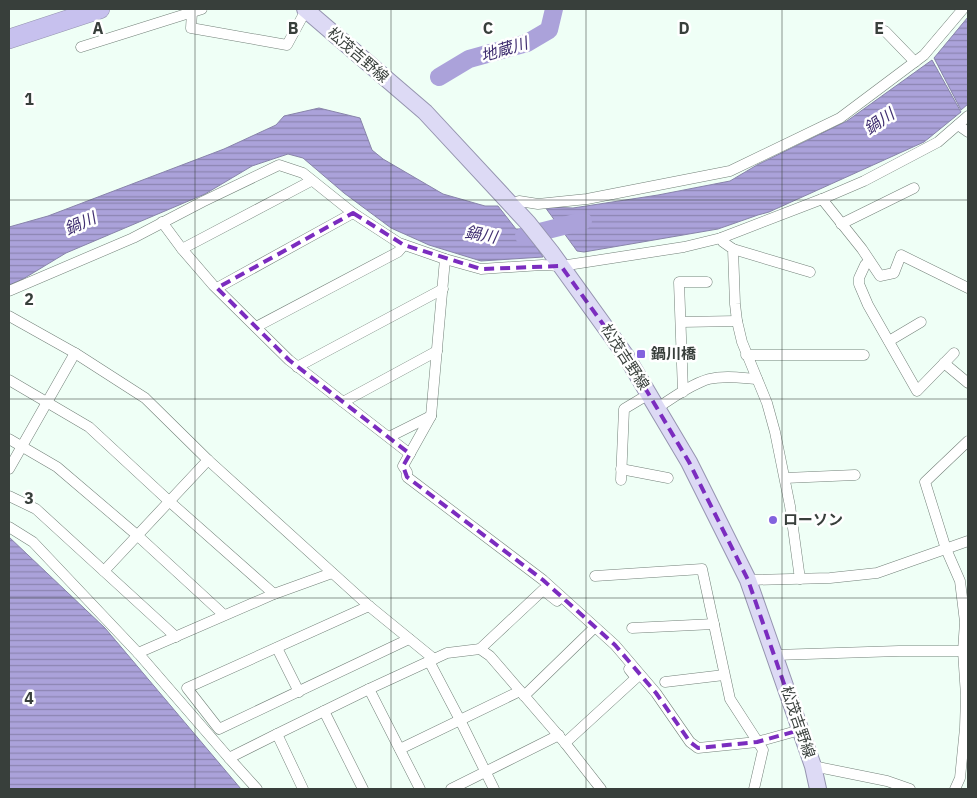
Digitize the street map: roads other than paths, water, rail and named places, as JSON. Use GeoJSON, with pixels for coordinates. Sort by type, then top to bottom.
{"type":"FeatureCollection","features":[{"type":"Feature","properties":{"kind":"highway"},"geometry":{"type":"LineString","coordinates":[[9,39],[100,9]]}},
{"type":"Feature","properties":{"kind":"main road","name":"松茂吉野線"},"geometry":{"type":"LineString","coordinates":[[305,9],[425,112],[528,223],[562,266],[626,356],[689,462],[748,580],[813,766],[818,789]]}},
{"type":"Feature","properties":{"kind":"street"},"geometry":{"type":"LineString","coordinates":[[197,10],[191,28],[287,45],[305,9]]}},
{"type":"Feature","properties":{"kind":"street"},"geometry":{"type":"LineString","coordinates":[[511,205],[519,201],[538,204],[586,199],[730,171],[840,118],[924,55],[963,9]]}},
{"type":"Feature","properties":{"kind":"street"},"geometry":{"type":"LineString","coordinates":[[81,47],[197,10]]}},
{"type":"Feature","properties":{"kind":"street"},"geometry":{"type":"LineString","coordinates":[[885,31],[915,62]]}},
{"type":"Feature","properties":{"kind":"street"},"geometry":{"type":"LineString","coordinates":[[9,291],[133,238],[279,165],[303,173],[353,213],[404,244],[446,259],[488,270],[542,265],[562,266],[684,247],[721,238],[864,181],[922,151],[968,116]]}},
{"type":"Feature","properties":{"kind":"street"},"geometry":{"type":"LineString","coordinates":[[958,125],[968,132]]}},
{"type":"Feature","properties":{"kind":"street"},"geometry":{"type":"LineString","coordinates":[[182,249],[311,181]]}},
{"type":"Feature","properties":{"kind":"street"},"geometry":{"type":"LineString","coordinates":[[841,224],[914,188]]}},
{"type":"Feature","properties":{"kind":"street"},"geometry":{"type":"LineString","coordinates":[[822,199],[862,249],[868,261],[880,276],[894,273],[900,255],[968,288]]}},
{"type":"Feature","properties":{"kind":"street"},"geometry":{"type":"LineString","coordinates":[[216,288],[353,213]]}},
{"type":"Feature","properties":{"kind":"street"},"geometry":{"type":"LineString","coordinates":[[162,222],[182,249],[216,288],[256,327],[298,366],[410,454]]}},
{"type":"Feature","properties":{"kind":"street"},"geometry":{"type":"LineString","coordinates":[[721,238],[723,242],[733,249],[810,272]]}},
{"type":"Feature","properties":{"kind":"street"},"geometry":{"type":"LineString","coordinates":[[256,327],[398,252],[404,244]]}},
{"type":"Feature","properties":{"kind":"street"},"geometry":{"type":"LineString","coordinates":[[733,249],[734,304],[737,321],[746,355],[767,403],[775,432],[794,528],[800,578]]}},
{"type":"Feature","properties":{"kind":"street"},"geometry":{"type":"LineString","coordinates":[[446,259],[431,416],[403,466],[407,472],[407,477],[543,580],[614,645],[656,693],[690,742],[698,748],[757,742],[800,730]]}},
{"type":"Feature","properties":{"kind":"street"},"geometry":{"type":"LineString","coordinates":[[868,261],[859,278],[859,284],[868,305],[917,391],[954,353]]}},
{"type":"Feature","properties":{"kind":"street"},"geometry":{"type":"LineString","coordinates":[[683,392],[680,282],[707,282]]}},
{"type":"Feature","properties":{"kind":"street"},"geometry":{"type":"LineString","coordinates":[[298,366],[443,289]]}},
{"type":"Feature","properties":{"kind":"street"},"geometry":{"type":"LineString","coordinates":[[9,316],[74,353],[145,398],[208,460],[332,573],[432,660],[494,789]]}},
{"type":"Feature","properties":{"kind":"street"},"geometry":{"type":"LineString","coordinates":[[681,322],[737,321]]}},
{"type":"Feature","properties":{"kind":"street"},"geometry":{"type":"LineString","coordinates":[[888,341],[921,322]]}},
{"type":"Feature","properties":{"kind":"street"},"geometry":{"type":"LineString","coordinates":[[344,402],[437,351]]}},
{"type":"Feature","properties":{"kind":"street"},"geometry":{"type":"LineString","coordinates":[[9,469],[74,353]]}},
{"type":"Feature","properties":{"kind":"street"},"geometry":{"type":"LineString","coordinates":[[746,355],[864,355]]}},
{"type":"Feature","properties":{"kind":"street"},"geometry":{"type":"LineString","coordinates":[[944,363],[968,383]]}},
{"type":"Feature","properties":{"kind":"street"},"geometry":{"type":"LineString","coordinates":[[657,408],[709,379],[727,376],[757,379]]}},
{"type":"Feature","properties":{"kind":"street"},"geometry":{"type":"LineString","coordinates":[[9,380],[89,427],[274,594]]}},
{"type":"Feature","properties":{"kind":"street"},"geometry":{"type":"LineString","coordinates":[[649,394],[624,409],[621,474],[668,478]]}},
{"type":"Feature","properties":{"kind":"street"},"geometry":{"type":"LineString","coordinates":[[389,437],[431,416]]}},
{"type":"Feature","properties":{"kind":"street"},"geometry":{"type":"LineString","coordinates":[[9,439],[57,467],[138,536],[224,615]]}},
{"type":"Feature","properties":{"kind":"street"},"geometry":{"type":"LineString","coordinates":[[955,789],[960,778],[965,728],[966,696],[962,651],[967,631],[960,581],[946,549],[925,482],[968,441]]}},
{"type":"Feature","properties":{"kind":"street"},"geometry":{"type":"LineString","coordinates":[[104,571],[208,460]]}},
{"type":"Feature","properties":{"kind":"street"},"geometry":{"type":"LineString","coordinates":[[785,478],[855,475]]}},
{"type":"Feature","properties":{"kind":"street"},"geometry":{"type":"LineString","coordinates":[[9,496],[36,509],[176,637]]}},
{"type":"Feature","properties":{"kind":"street"},"geometry":{"type":"LineString","coordinates":[[9,527],[33,542],[138,653],[257,789]]}},
{"type":"Feature","properties":{"kind":"street"},"geometry":{"type":"LineString","coordinates":[[748,580],[830,578],[877,573],[968,541]]}},
{"type":"Feature","properties":{"kind":"street"},"geometry":{"type":"LineString","coordinates":[[595,576],[702,569],[730,700],[763,750],[754,789]]}},
{"type":"Feature","properties":{"kind":"street"},"geometry":{"type":"LineString","coordinates":[[138,653],[274,594],[332,573]]}},
{"type":"Feature","properties":{"kind":"street"},"geometry":{"type":"LineString","coordinates":[[229,758],[447,653],[480,649],[543,590],[592,630],[636,678],[562,739],[452,789]]}},
{"type":"Feature","properties":{"kind":"street"},"geometry":{"type":"LineString","coordinates":[[369,606],[187,688],[219,729],[409,639]]}},
{"type":"Feature","properties":{"kind":"street"},"geometry":{"type":"LineString","coordinates":[[632,628],[714,624]]}},
{"type":"Feature","properties":{"kind":"street"},"geometry":{"type":"LineString","coordinates":[[400,749],[522,693],[592,630]]}},
{"type":"Feature","properties":{"kind":"street"},"geometry":{"type":"LineString","coordinates":[[277,648],[299,692]]}},
{"type":"Feature","properties":{"kind":"street"},"geometry":{"type":"LineString","coordinates":[[480,649],[490,656],[562,739],[598,788]]}},
{"type":"Feature","properties":{"kind":"street"},"geometry":{"type":"LineString","coordinates":[[775,655],[962,651]]}},
{"type":"Feature","properties":{"kind":"street"},"geometry":{"type":"LineString","coordinates":[[664,682],[724,675]]}},
{"type":"Feature","properties":{"kind":"street"},"geometry":{"type":"LineString","coordinates":[[369,689],[420,789]]}},
{"type":"Feature","properties":{"kind":"street"},"geometry":{"type":"LineString","coordinates":[[324,711],[363,789]]}},
{"type":"Feature","properties":{"kind":"street"},"geometry":{"type":"LineString","coordinates":[[277,734],[303,789]]}},
{"type":"Feature","properties":{"kind":"street"},"geometry":{"type":"LineString","coordinates":[[813,766],[887,782],[910,789]]}},
{"type":"Feature","properties":{"kind":"water"},"geometry":{"type":"Polygon","coordinates":[[[968,17],[968,104],[961,110],[934,58],[968,17]]]}},
{"type":"Feature","properties":{"kind":"water"},"geometry":{"type":"Polygon","coordinates":[[[932,60],[961,112],[924,142],[769,212],[718,229],[584,252],[577,251],[545,207],[573,208],[658,195],[730,181],[757,165],[847,121],[932,60]]]}},
{"type":"Feature","properties":{"kind":"water"},"geometry":{"type":"Polygon","coordinates":[[[319,108],[360,118],[372,150],[383,159],[443,194],[485,206],[498,206],[516,229],[524,229],[543,257],[481,261],[429,245],[391,228],[344,193],[303,158],[288,154],[252,166],[205,194],[66,253],[23,279],[9,285],[9,227],[48,216],[224,149],[276,125],[284,116],[319,108]]]}},
{"type":"Feature","properties":{"kind":"water"},"geometry":{"type":"Polygon","coordinates":[[[9,537],[105,628],[241,789],[9,789],[9,537]]]}},
{"type":"Feature","properties":{"kind":"waterway","name":"地蔵川"},"geometry":{"type":"LineString","coordinates":[[439,77],[469,59],[527,43],[549,30],[554,9]]}},
{"type":"Feature","properties":{"kind":"waterway","name":"鍋川"},"geometry":{"type":"LineString","coordinates":[[524,236],[583,221]]}},
{"type":"Feature","properties":{"kind":"place","name":"鍋川橋"},"geometry":{"type":"Point","coordinates":[641,354]}},
{"type":"Feature","properties":{"kind":"place","name":"ローソン"},"geometry":{"type":"Point","coordinates":[773,520]}}]}
